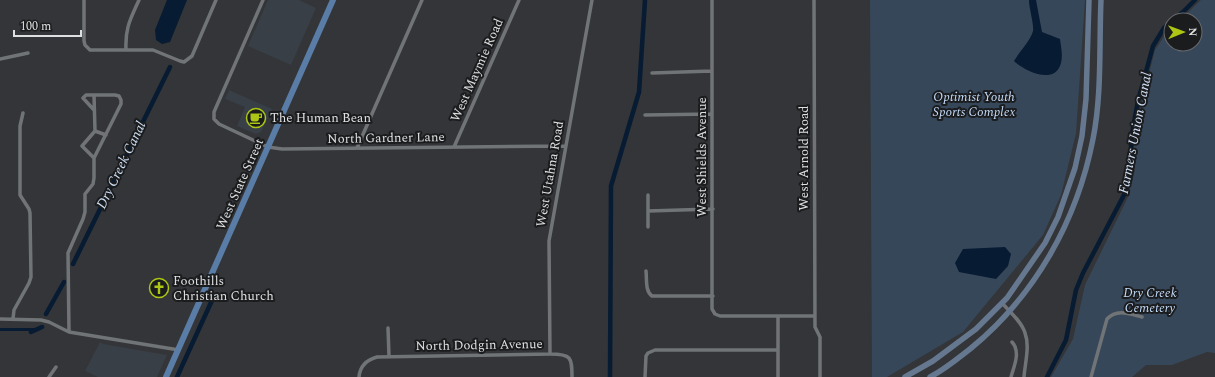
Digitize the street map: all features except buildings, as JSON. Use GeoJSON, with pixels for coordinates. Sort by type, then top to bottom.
{"type":"FeatureCollection","features":[{"type":"Feature","properties":{"kind":"main road","name":"West State Street"},"geometry":{"type":"LineString","coordinates":[[166,377],[333,0]]}},
{"type":"Feature","properties":{"kind":"street"},"geometry":{"type":"LineString","coordinates":[[84,0],[84,41],[88,48],[94,51],[153,50],[184,62],[192,56],[216,0]]}},
{"type":"Feature","properties":{"kind":"street"},"geometry":{"type":"LineString","coordinates":[[126,50],[125,35],[127,27],[139,0]]}},
{"type":"Feature","properties":{"kind":"street","name":"North Gardner Lane"},"geometry":{"type":"LineString","coordinates":[[263,0],[214,112],[214,119],[219,124],[268,147],[282,149],[566,146]]}},
{"type":"Feature","properties":{"kind":"street"},"geometry":{"type":"LineString","coordinates":[[358,148],[422,0]]}},
{"type":"Feature","properties":{"kind":"street","name":"West Maymie Road"},"geometry":{"type":"LineString","coordinates":[[454,147],[518,0]]}},
{"type":"Feature","properties":{"kind":"street","name":"West Utahna Road"},"geometry":{"type":"LineString","coordinates":[[550,354],[549,241],[592,0]]}},
{"type":"Feature","properties":{"kind":"street","name":"West Shields Avenue"},"geometry":{"type":"LineString","coordinates":[[712,0],[712,309],[715,314],[720,316],[778,316]]}},
{"type":"Feature","properties":{"kind":"street","name":"West Arnold Road"},"geometry":{"type":"LineString","coordinates":[[814,0],[815,327],[820,337],[820,377]]}},
{"type":"Feature","properties":{"kind":"street"},"geometry":{"type":"LineString","coordinates":[[905,377],[933,361],[976,329],[1007,298],[1024,274],[1058,217],[1075,168],[1082,136],[1086,99],[1089,0]]}},
{"type":"Feature","properties":{"kind":"street"},"geometry":{"type":"LineString","coordinates":[[930,377],[960,357],[984,338],[1010,311],[1043,267],[1074,206],[1086,171],[1093,138],[1098,100],[1101,0]]}},
{"type":"Feature","properties":{"kind":"street"},"geometry":{"type":"LineString","coordinates":[[0,59],[28,53]]}},
{"type":"Feature","properties":{"kind":"street"},"geometry":{"type":"LineString","coordinates":[[652,72],[712,71]]}},
{"type":"Feature","properties":{"kind":"street"},"geometry":{"type":"LineString","coordinates":[[69,332],[68,253],[85,212],[85,194],[94,178],[94,158],[121,104],[121,100],[119,96],[115,95],[86,95],[82,98],[94,110]]}},
{"type":"Feature","properties":{"kind":"street"},"geometry":{"type":"LineString","coordinates":[[94,95],[95,131],[82,146],[94,158]]}},
{"type":"Feature","properties":{"kind":"street"},"geometry":{"type":"LineString","coordinates":[[13,319],[14,310],[31,277],[30,213],[20,195],[20,126],[23,113]]}},
{"type":"Feature","properties":{"kind":"street"},"geometry":{"type":"LineString","coordinates":[[645,115],[712,114]]}},
{"type":"Feature","properties":{"kind":"street"},"geometry":{"type":"LineString","coordinates":[[95,131],[106,136]]}},
{"type":"Feature","properties":{"kind":"street"},"geometry":{"type":"LineString","coordinates":[[648,195],[648,227]]}},
{"type":"Feature","properties":{"kind":"street"},"geometry":{"type":"LineString","coordinates":[[648,212],[712,210]]}},
{"type":"Feature","properties":{"kind":"street"},"geometry":{"type":"LineString","coordinates":[[646,272],[647,289],[649,294],[654,296],[712,296]]}},
{"type":"Feature","properties":{"kind":"street"},"geometry":{"type":"LineString","coordinates":[[1002,303],[1010,311],[1025,333],[1027,348],[1024,377]]}},
{"type":"Feature","properties":{"kind":"street"},"geometry":{"type":"LineString","coordinates":[[1091,377],[1107,319],[1115,313],[1121,312],[1142,317]]}},
{"type":"Feature","properties":{"kind":"street"},"geometry":{"type":"LineString","coordinates":[[778,377],[778,316],[815,316]]}},
{"type":"Feature","properties":{"kind":"street"},"geometry":{"type":"LineString","coordinates":[[0,319],[49,322],[69,332],[178,350]]}},
{"type":"Feature","properties":{"kind":"street"},"geometry":{"type":"LineString","coordinates":[[388,328],[389,356]]}},
{"type":"Feature","properties":{"kind":"street"},"geometry":{"type":"LineString","coordinates":[[1011,377],[1017,353],[1012,342]]}},
{"type":"Feature","properties":{"kind":"street"},"geometry":{"type":"LineString","coordinates":[[645,377],[645,360],[648,353],[655,350],[778,350]]}},
{"type":"Feature","properties":{"kind":"street","name":"North Dodgin Avenue"},"geometry":{"type":"LineString","coordinates":[[358,377],[364,364],[370,359],[389,356],[563,354],[569,357],[572,363],[572,377]]}},
{"type":"Feature","properties":{"kind":"street"},"geometry":{"type":"LineString","coordinates":[[49,377],[56,367]]}},
{"type":"Feature","properties":{"kind":"shaded area"},"geometry":{"type":"Polygon","coordinates":[[[167,0],[187,0],[170,42],[162,44],[156,40],[155,30],[167,0]]]}},
{"type":"Feature","properties":{"kind":"shaded area"},"geometry":{"type":"Polygon","coordinates":[[[268,0],[299,0],[316,8],[291,65],[248,46],[268,0]]]}},
{"type":"Feature","properties":{"kind":"shaded area"},"geometry":{"type":"Polygon","coordinates":[[[1029,0],[1036,0],[1042,32],[1060,39],[1062,54],[1061,63],[1058,70],[1053,74],[1046,75],[1032,72],[1014,61],[1030,38],[1033,31],[1029,0]]]}},
{"type":"Feature","properties":{"kind":"shaded area"},"geometry":{"type":"Polygon","coordinates":[[[229,90],[272,109],[261,132],[256,134],[237,126],[245,107],[225,99],[229,90]]]}},
{"type":"Feature","properties":{"kind":"shaded area"},"geometry":{"type":"Polygon","coordinates":[[[1005,247],[1011,254],[1008,266],[996,279],[959,272],[955,263],[963,249],[1005,247]]]}},
{"type":"Feature","properties":{"kind":"shaded area"},"geometry":{"type":"Polygon","coordinates":[[[0,328],[36,328],[35,331],[0,331],[0,328]]]}},
{"type":"Feature","properties":{"kind":"shaded area"},"geometry":{"type":"Polygon","coordinates":[[[100,342],[103,344],[167,355],[157,377],[98,377],[85,371],[100,342]]]}},
{"type":"Feature","properties":{"kind":"green space","name":"Optimist Youth Sports Complex"},"geometry":{"type":"Polygon","coordinates":[[[870,0],[1085,0],[1076,133],[1061,195],[1043,235],[963,332],[887,377],[872,377],[870,0]]]}},
{"type":"Feature","properties":{"kind":"green space","name":"Dry Creek Cemetery"},"geometry":{"type":"Polygon","coordinates":[[[1201,0],[1215,0],[1215,353],[1207,352],[1172,365],[1146,365],[1132,377],[1051,377],[1073,339],[1085,285],[1127,199],[1135,170],[1134,143],[1139,113],[1155,50],[1163,38],[1163,52],[1203,52],[1203,12],[1188,12],[1201,0]]]}},
{"type":"Feature","properties":{"kind":"waterway"},"geometry":{"type":"LineString","coordinates":[[610,377],[611,186],[639,92],[645,0]]}},
{"type":"Feature","properties":{"kind":"waterway","name":"Farmers Union Canal"},"geometry":{"type":"LineString","coordinates":[[1183,12],[1195,0]]}},
{"type":"Feature","properties":{"kind":"waterway","name":"Farmers Union Canal"},"geometry":{"type":"LineString","coordinates":[[1047,377],[1066,340],[1076,290],[1083,273],[1124,195],[1130,178],[1132,167],[1131,144],[1138,101],[1153,46],[1163,30]]}},
{"type":"Feature","properties":{"kind":"waterway","name":"Dry Creek Canal"},"geometry":{"type":"LineString","coordinates":[[73,264],[170,67]]}},
{"type":"Feature","properties":{"kind":"waterway","name":"Dry Creek Canal"},"geometry":{"type":"LineString","coordinates":[[46,314],[64,282]]}},
{"type":"Feature","properties":{"kind":"waterway"},"geometry":{"type":"LineString","coordinates":[[177,377],[214,296]]}},
{"type":"Feature","properties":{"kind":"waterway","name":"Dry Creek Canal"},"geometry":{"type":"LineString","coordinates":[[31,332],[42,327]]}},
{"type":"Feature","properties":{"kind":"place","name":"The Human Bean"},"geometry":{"type":"Point","coordinates":[256,118]}},
{"type":"Feature","properties":{"kind":"place","name":"Foothills Christian Church"},"geometry":{"type":"Point","coordinates":[159,288]}}]}
